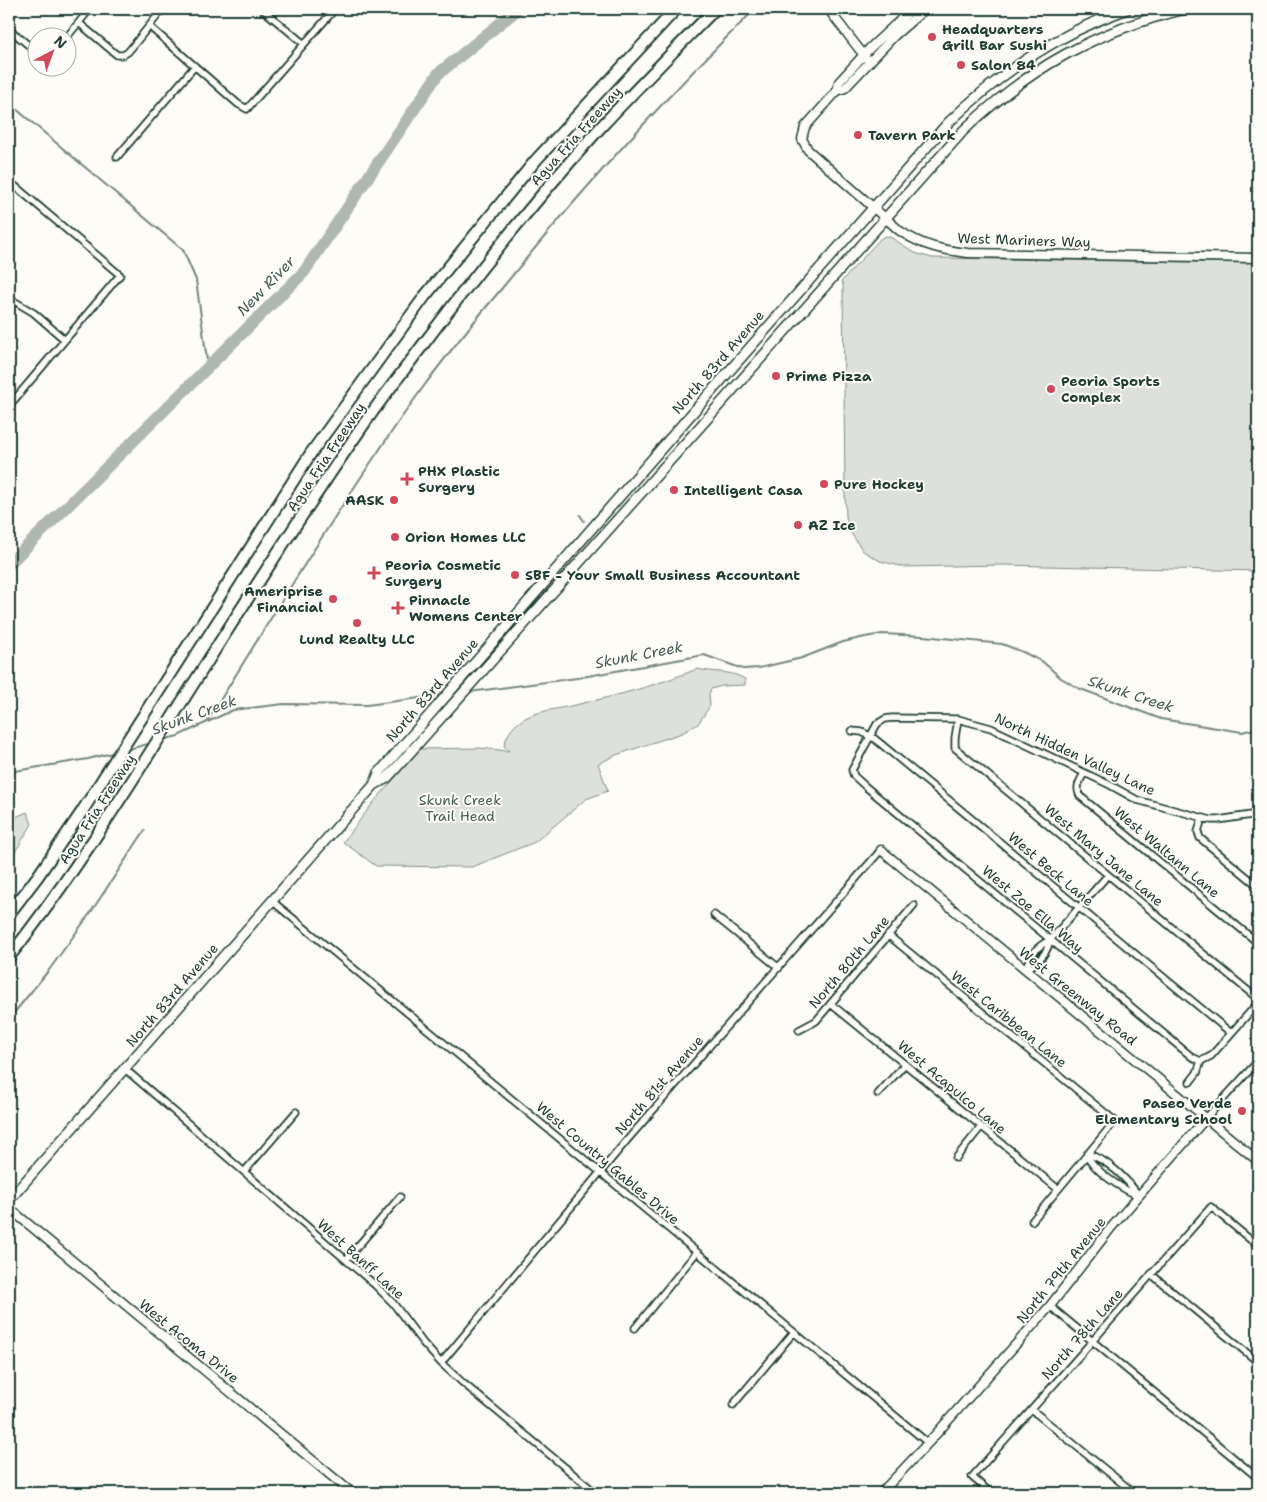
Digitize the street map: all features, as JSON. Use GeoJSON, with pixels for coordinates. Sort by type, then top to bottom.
{"type":"FeatureCollection","features":[{"type":"Feature","properties":{"kind":"highway","name":"Agua Fria Freeway"},"geometry":{"type":"LineString","coordinates":[[9,914],[38,876],[81,813],[172,667],[311,453],[425,296],[536,160],[676,9]]}},
{"type":"Feature","properties":{"kind":"highway","name":"Agua Fria Freeway"},"geometry":{"type":"LineString","coordinates":[[9,958],[120,801],[211,656],[364,425],[456,300],[537,201],[599,130],[715,9]]}},
{"type":"Feature","properties":{"kind":"highway"},"geometry":{"type":"LineString","coordinates":[[651,75],[723,9]]}},
{"type":"Feature","properties":{"kind":"main road","name":"North 83rd Avenue"},"geometry":{"type":"LineString","coordinates":[[9,1200],[374,785],[379,773],[385,766],[873,207],[948,124],[995,80],[1039,50],[1086,25],[1127,9]]}},
{"type":"Feature","properties":{"kind":"main road","name":"North 83rd Avenue"},"geometry":{"type":"LineString","coordinates":[[374,785],[387,778],[398,766],[505,644],[668,464],[942,152],[989,107],[1032,74],[1084,44],[1149,18],[1185,9]]}},
{"type":"Feature","properties":{"kind":"street"},"geometry":{"type":"LineString","coordinates":[[74,28],[90,9]]}},
{"type":"Feature","properties":{"kind":"street"},"geometry":{"type":"LineString","coordinates":[[78,23],[117,55],[123,55],[128,52],[163,9]]}},
{"type":"Feature","properties":{"kind":"street"},"geometry":{"type":"LineString","coordinates":[[262,9],[303,43]]}},
{"type":"Feature","properties":{"kind":"street"},"geometry":{"type":"LineString","coordinates":[[149,26],[238,104],[247,109],[303,43],[335,9]]}},
{"type":"Feature","properties":{"kind":"street"},"geometry":{"type":"LineString","coordinates":[[828,9],[870,61]]}},
{"type":"Feature","properties":{"kind":"street"},"geometry":{"type":"LineString","coordinates":[[837,91],[839,82],[863,54],[912,9]]}},
{"type":"Feature","properties":{"kind":"street"},"geometry":{"type":"LineString","coordinates":[[837,91],[845,88],[895,35],[925,9]]}},
{"type":"Feature","properties":{"kind":"street"},"geometry":{"type":"LineString","coordinates":[[9,29],[28,45]]}},
{"type":"Feature","properties":{"kind":"street"},"geometry":{"type":"LineString","coordinates":[[117,157],[195,66]]}},
{"type":"Feature","properties":{"kind":"street","name":"West Mariners Way"},"geometry":{"type":"LineString","coordinates":[[837,91],[803,131],[802,139],[808,150],[884,218],[907,236],[922,244],[961,252],[1258,258]]}},
{"type":"Feature","properties":{"kind":"street"},"geometry":{"type":"LineString","coordinates":[[9,180],[120,275],[9,406]]}},
{"type":"Feature","properties":{"kind":"street"},"geometry":{"type":"LineString","coordinates":[[9,298],[34,313],[65,340]]}},
{"type":"Feature","properties":{"kind":"street","name":"North Hidden Valley Lane"},"geometry":{"type":"LineString","coordinates":[[852,773],[853,766],[869,735],[877,724],[885,719],[958,719],[997,730],[1137,800],[1202,818],[1218,820],[1257,814]]}},
{"type":"Feature","properties":{"kind":"street","name":"West Mary Jane Lane"},"geometry":{"type":"LineString","coordinates":[[958,719],[955,748],[1258,1001]]}},
{"type":"Feature","properties":{"kind":"street","name":"West Beck Lane"},"geometry":{"type":"LineString","coordinates":[[852,731],[857,730],[869,735],[1231,1033]]}},
{"type":"Feature","properties":{"kind":"street","name":"West Zoe Ella Way"},"geometry":{"type":"LineString","coordinates":[[852,773],[861,783],[1050,940],[1192,1057],[1201,1061]]}},
{"type":"Feature","properties":{"kind":"street","name":"West Waltann Lane"},"geometry":{"type":"LineString","coordinates":[[1084,773],[1078,786],[1080,796],[1257,940]]}},
{"type":"Feature","properties":{"kind":"street"},"geometry":{"type":"LineString","coordinates":[[1257,814],[1258,828]]}},
{"type":"Feature","properties":{"kind":"street"},"geometry":{"type":"LineString","coordinates":[[1202,818],[1198,832],[1200,838],[1258,886]]}},
{"type":"Feature","properties":{"kind":"street","name":"North 81st Avenue"},"geometry":{"type":"LineString","coordinates":[[441,1363],[600,1172],[881,850]]}},
{"type":"Feature","properties":{"kind":"street","name":"West Greenway Road"},"geometry":{"type":"LineString","coordinates":[[881,850],[1258,1160]]}},
{"type":"Feature","properties":{"kind":"street"},"geometry":{"type":"LineString","coordinates":[[1026,970],[1036,964],[1046,951],[1050,940],[1108,874]]}},
{"type":"Feature","properties":{"kind":"street","name":"West Country Gables Drive"},"geometry":{"type":"LineString","coordinates":[[272,901],[928,1443]]}},
{"type":"Feature","properties":{"kind":"street","name":"North 80th Lane"},"geometry":{"type":"LineString","coordinates":[[799,1030],[816,1021],[832,1004],[914,905]]}},
{"type":"Feature","properties":{"kind":"street"},"geometry":{"type":"LineString","coordinates":[[714,915],[779,968]]}},
{"type":"Feature","properties":{"kind":"street","name":"West Caribbean Lane"},"geometry":{"type":"LineString","coordinates":[[888,935],[1115,1121],[1088,1154]]}},
{"type":"Feature","properties":{"kind":"street"},"geometry":{"type":"LineString","coordinates":[[1190,1082],[1197,1073],[1201,1061],[1211,1056],[1258,1001]]}},
{"type":"Feature","properties":{"kind":"street","name":"West Acapulco Lane"},"geometry":{"type":"LineString","coordinates":[[832,1004],[1058,1189]]}},
{"type":"Feature","properties":{"kind":"street","name":"North 79th Avenue"},"geometry":{"type":"LineString","coordinates":[[881,1493],[1050,1306],[1110,1229],[1258,1061]]}},
{"type":"Feature","properties":{"kind":"street"},"geometry":{"type":"LineString","coordinates":[[878,1094],[905,1064]]}},
{"type":"Feature","properties":{"kind":"street","name":"West Banff Lane"},"geometry":{"type":"LineString","coordinates":[[125,1069],[375,1285],[393,1303],[423,1343],[463,1383],[596,1493]]}},
{"type":"Feature","properties":{"kind":"street"},"geometry":{"type":"LineString","coordinates":[[244,1172],[296,1112]]}},
{"type":"Feature","properties":{"kind":"street"},"geometry":{"type":"LineString","coordinates":[[956,1158],[981,1127]]}},
{"type":"Feature","properties":{"kind":"street"},"geometry":{"type":"LineString","coordinates":[[1032,1221],[1088,1154],[1097,1156],[1130,1183],[1139,1196]]}},
{"type":"Feature","properties":{"kind":"street"},"geometry":{"type":"LineString","coordinates":[[346,1260],[400,1197]]}},
{"type":"Feature","properties":{"kind":"street","name":"North 78th Lane"},"geometry":{"type":"LineString","coordinates":[[992,1493],[972,1477],[1211,1207],[1258,1246]]}},
{"type":"Feature","properties":{"kind":"street","name":"West Acoma Drive"},"geometry":{"type":"LineString","coordinates":[[9,1208],[352,1493]]}},
{"type":"Feature","properties":{"kind":"street"},"geometry":{"type":"LineString","coordinates":[[635,1328],[697,1252]]}},
{"type":"Feature","properties":{"kind":"street"},"geometry":{"type":"LineString","coordinates":[[1151,1274],[1258,1362]]}},
{"type":"Feature","properties":{"kind":"street"},"geometry":{"type":"LineString","coordinates":[[1050,1306],[1258,1478]]}},
{"type":"Feature","properties":{"kind":"street"},"geometry":{"type":"LineString","coordinates":[[733,1405],[794,1332]]}},
{"type":"Feature","properties":{"kind":"street"},"geometry":{"type":"LineString","coordinates":[[1032,1410],[1134,1493]]}},
{"type":"Feature","properties":{"kind":"green space","name":"Peoria Sports Complex"},"geometry":{"type":"Polygon","coordinates":[[[885,236],[892,238],[915,253],[932,258],[1258,263],[1258,571],[1001,565],[904,567],[880,561],[863,551],[849,530],[846,517],[843,284],[841,282],[880,239],[885,236]]]}},
{"type":"Feature","properties":{"kind":"green space","name":"Skunk Creek Trail Head"},"geometry":{"type":"Polygon","coordinates":[[[697,669],[739,676],[745,679],[745,685],[722,686],[711,689],[709,694],[710,706],[698,724],[682,733],[616,755],[598,764],[608,791],[586,799],[535,842],[472,867],[376,866],[343,842],[373,803],[420,749],[480,748],[509,751],[504,746],[507,737],[518,723],[527,717],[545,711],[637,690],[697,669]]]}},
{"type":"Feature","properties":{"kind":"green space"},"geometry":{"type":"Polygon","coordinates":[[[27,812],[32,824],[9,862],[9,820],[27,812]]]}},
{"type":"Feature","properties":{"kind":"waterway","name":"New River"},"geometry":{"type":"LineString","coordinates":[[9,564],[304,272],[438,74],[518,9]]}},
{"type":"Feature","properties":{"kind":"waterway"},"geometry":{"type":"LineString","coordinates":[[208,720],[340,509],[395,427],[443,361],[594,179],[689,76],[755,9]]}},
{"type":"Feature","properties":{"kind":"waterway"},"geometry":{"type":"LineString","coordinates":[[9,103],[183,250],[196,280],[208,368]]}},
{"type":"Feature","properties":{"kind":"waterway"},"geometry":{"type":"LineString","coordinates":[[580,515],[584,521]]}},
{"type":"Feature","properties":{"kind":"waterway","name":"Skunk Creek"},"geometry":{"type":"LineString","coordinates":[[469,692],[577,678],[704,655],[743,669],[759,668],[802,658],[843,642],[882,634],[1002,644],[1043,662],[1061,678],[1078,688],[1161,719],[1242,732],[1258,728]]}},
{"type":"Feature","properties":{"kind":"waterway","name":"Skunk Creek"},"geometry":{"type":"LineString","coordinates":[[162,740],[178,736],[233,710],[284,704],[367,705],[442,695]]}},
{"type":"Feature","properties":{"kind":"waterway","name":"Skunk Creek"},"geometry":{"type":"LineString","coordinates":[[125,750],[152,743]]}},
{"type":"Feature","properties":{"kind":"waterway","name":"Skunk Creek"},"geometry":{"type":"LineString","coordinates":[[9,772],[88,759],[116,752]]}},
{"type":"Feature","properties":{"kind":"waterway"},"geometry":{"type":"LineString","coordinates":[[9,1019],[49,970],[91,912],[145,830]]}},
{"type":"Feature","properties":{"kind":"place","name":"Headquarters Grill Bar Sushi"},"geometry":{"type":"Point","coordinates":[932,37]}},
{"type":"Feature","properties":{"kind":"place","name":"Salon 84"},"geometry":{"type":"Point","coordinates":[961,65]}},
{"type":"Feature","properties":{"kind":"place","name":"Tavern Park"},"geometry":{"type":"Point","coordinates":[858,135]}},
{"type":"Feature","properties":{"kind":"place","name":"Prime Pizza"},"geometry":{"type":"Point","coordinates":[776,376]}},
{"type":"Feature","properties":{"kind":"place","name":"Peoria Sports Complex"},"geometry":{"type":"Point","coordinates":[1051,389]}},
{"type":"Feature","properties":{"kind":"place","name":"PHX Plastic Surgery"},"geometry":{"type":"Point","coordinates":[407,479]}},
{"type":"Feature","properties":{"kind":"place","name":"Pure Hockey"},"geometry":{"type":"Point","coordinates":[824,484]}},
{"type":"Feature","properties":{"kind":"place","name":"Intelligent Casa"},"geometry":{"type":"Point","coordinates":[674,490]}},
{"type":"Feature","properties":{"kind":"place","name":"AASK"},"geometry":{"type":"Point","coordinates":[394,500]}},
{"type":"Feature","properties":{"kind":"place","name":"AZ Ice"},"geometry":{"type":"Point","coordinates":[798,525]}},
{"type":"Feature","properties":{"kind":"place","name":"Orion Homes LLC"},"geometry":{"type":"Point","coordinates":[395,537]}},
{"type":"Feature","properties":{"kind":"place","name":"Peoria Cosmetic Surgery"},"geometry":{"type":"Point","coordinates":[374,573]}},
{"type":"Feature","properties":{"kind":"place","name":"SBF - Your Small Business Accountant"},"geometry":{"type":"Point","coordinates":[515,575]}},
{"type":"Feature","properties":{"kind":"place","name":"Ameriprise Financial"},"geometry":{"type":"Point","coordinates":[333,599]}},
{"type":"Feature","properties":{"kind":"place","name":"Pinnacle Womens Center"},"geometry":{"type":"Point","coordinates":[398,608]}},
{"type":"Feature","properties":{"kind":"place","name":"Lund Realty LLC"},"geometry":{"type":"Point","coordinates":[357,623]}},
{"type":"Feature","properties":{"kind":"place","name":"Paseo Verde Elementary School"},"geometry":{"type":"Point","coordinates":[1242,1111]}}]}
